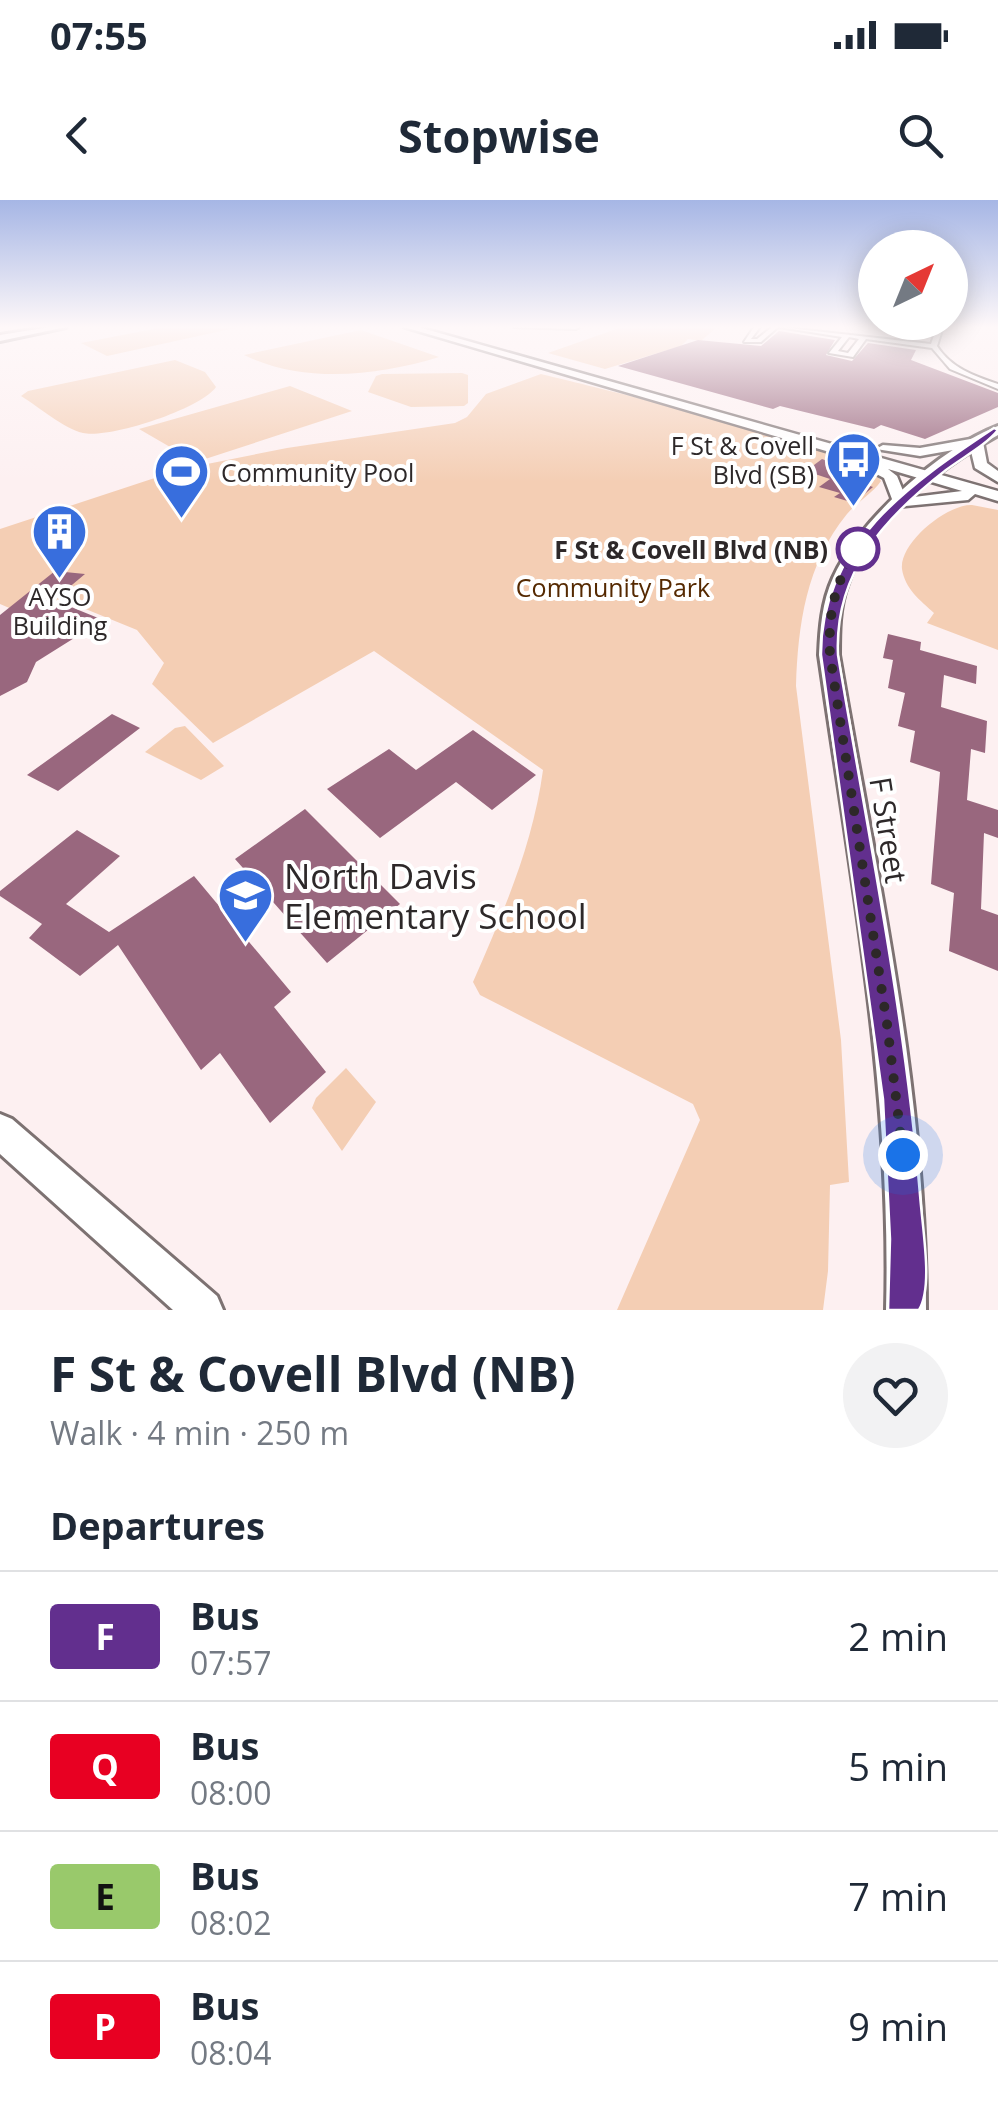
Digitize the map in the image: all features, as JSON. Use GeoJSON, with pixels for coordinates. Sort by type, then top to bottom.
{"type":"FeatureCollection","features":[{"type":"Feature","properties":{"kind":"main road"},"geometry":{"type":"LineString","coordinates":[[601,379],[822,440],[914,452],[976,442],[980,465],[998,482]]}},
{"type":"Feature","properties":{"kind":"main road"},"geometry":{"type":"LineString","coordinates":[[611,379],[936,473],[998,498]]}},
{"type":"Feature","properties":{"kind":"main road"},"geometry":{"type":"LineString","coordinates":[[822,440],[888,474],[896,484],[901,504],[956,494],[998,498]]}},
{"type":"Feature","properties":{"kind":"main road"},"geometry":{"type":"LineString","coordinates":[[936,473],[998,482]]}},
{"type":"Feature","properties":{"kind":"street","name":"F Street"},"geometry":{"type":"LineString","coordinates":[[906,1310],[907,1239],[898,1099],[829,628],[846,567],[867,538],[936,473],[998,430]]}},
{"type":"Feature","properties":{"kind":"street"},"geometry":{"type":"LineString","coordinates":[[0,1131],[204,1310]]}},
{"type":"Feature","properties":{"kind":"green space"},"geometry":{"type":"Polygon","coordinates":[[[86,379],[210,379],[216,387],[174,413],[96,434],[83,433],[59,422],[21,396],[28,391],[86,379]]]}},
{"type":"Feature","properties":{"kind":"green space"},"geometry":{"type":"Polygon","coordinates":[[[375,379],[468,379],[468,403],[464,406],[411,407],[368,392],[375,379]]]}},
{"type":"Feature","properties":{"kind":"green space","name":"Community Park"},"geometry":{"type":"Polygon","coordinates":[[[528,379],[560,379],[779,437],[864,468],[881,481],[847,514],[822,553],[802,618],[797,663],[796,686],[841,1040],[849,1182],[830,1185],[823,1310],[617,1310],[700,1120],[693,1104],[480,995],[473,982],[524,852],[543,770],[374,651],[213,743],[152,684],[164,663],[137,630],[61,599],[28,616],[0,604],[0,529],[182,469],[287,448],[455,423],[467,417],[486,394],[528,379]]]}},
{"type":"Feature","properties":{"kind":"green space"},"geometry":{"type":"Polygon","coordinates":[[[290,386],[352,411],[196,462],[139,429],[290,386]]]}},
{"type":"Feature","properties":{"kind":"green space"},"geometry":{"type":"Polygon","coordinates":[[[972,505],[998,510],[998,650],[927,623],[934,613],[910,588],[902,569],[908,548],[926,527],[950,511],[972,505]]]}},
{"type":"Feature","properties":{"kind":"green space"},"geometry":{"type":"Polygon","coordinates":[[[185,726],[224,766],[201,780],[145,752],[175,728],[185,726]]]}},
{"type":"Feature","properties":{"kind":"green space"},"geometry":{"type":"Polygon","coordinates":[[[346,1068],[376,1102],[342,1151],[312,1108],[316,1098],[346,1068]]]}},
{"type":"Feature","properties":{"kind":"building"},"geometry":{"type":"Polygon","coordinates":[[[664,379],[961,379],[998,393],[998,407],[925,439],[881,425],[874,429],[780,406],[773,409],[664,379]]]}},
{"type":"Feature","properties":{"kind":"building"},"geometry":{"type":"Polygon","coordinates":[[[822,459],[875,478],[867,485],[873,487],[854,503],[834,497],[840,493],[819,487],[830,479],[806,471],[822,459]]]}},
{"type":"Feature","properties":{"kind":"building"},"geometry":{"type":"Polygon","coordinates":[[[55,571],[85,574],[54,600],[103,620],[36,662],[27,682],[0,696],[0,615],[55,571]]]}},
{"type":"Feature","properties":{"kind":"building"},"geometry":{"type":"Polygon","coordinates":[[[888,634],[921,642],[920,650],[977,666],[976,684],[944,675],[941,707],[987,721],[985,753],[971,749],[967,800],[998,810],[998,838],[984,833],[981,909],[998,915],[998,971],[949,951],[954,893],[931,884],[940,772],[910,762],[915,731],[898,726],[905,693],[888,688],[893,660],[883,658],[888,634]]]}},
{"type":"Feature","properties":{"kind":"building"},"geometry":{"type":"Polygon","coordinates":[[[112,714],[140,728],[58,791],[27,775],[112,714]]]}},
{"type":"Feature","properties":{"kind":"building"},"geometry":{"type":"Polygon","coordinates":[[[473,730],[536,775],[492,810],[456,782],[380,838],[327,789],[389,749],[416,770],[473,730]]]}},
{"type":"Feature","properties":{"kind":"building"},"geometry":{"type":"Polygon","coordinates":[[[305,809],[400,904],[327,963],[235,859],[305,809]]]}},
{"type":"Feature","properties":{"kind":"building"},"geometry":{"type":"Polygon","coordinates":[[[77,830],[120,856],[66,904],[109,932],[194,876],[291,992],[274,1007],[326,1072],[270,1123],[220,1053],[201,1070],[118,945],[80,976],[29,938],[42,924],[0,896],[0,891],[77,830]]]}},
{"type":"Feature","properties":{"kind":"bus line","name":"F"},"geometry":{"type":"LineString","coordinates":[[906,1310],[907,1239],[898,1099],[829,628],[838,587],[855,552],[940,469],[998,430]]}},
{"type":"Feature","properties":{"kind":"place","name":"F St & Covell Blvd (SB)"},"geometry":{"type":"Point","coordinates":[853,508]}},
{"type":"Feature","properties":{"kind":"place","name":"Community Pool"},"geometry":{"type":"Point","coordinates":[182,521]}},
{"type":"Feature","properties":{"kind":"place","name":"F St & Covell Blvd (NB)"},"geometry":{"type":"Point","coordinates":[858,549]}},
{"type":"Feature","properties":{"kind":"place","name":"AYSO Building"},"geometry":{"type":"Point","coordinates":[60,580]}},
{"type":"Feature","properties":{"kind":"place","name":"North Davis Elementary School"},"geometry":{"type":"Point","coordinates":[245,944]}},
{"type":"Feature","properties":{"kind":"route"},"geometry":{"type":"LineString","coordinates":[[858,549],[846,567],[831,610],[830,655],[898,1099],[903,1155]]}}]}
